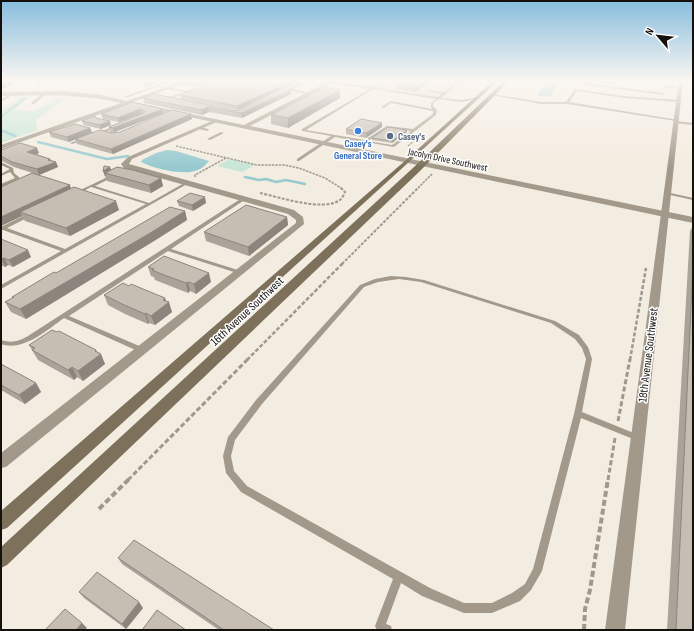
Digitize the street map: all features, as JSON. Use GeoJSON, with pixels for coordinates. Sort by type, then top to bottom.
{"type":"FeatureCollection","features":[{"type":"Feature","properties":{"kind":"main road","name":"16th Avenue Southwest"},"geometry":{"type":"LineString","coordinates":[[1,559],[423,164],[469,109]]}},
{"type":"Feature","properties":{"kind":"main road","name":"16th Avenue Southwest"},"geometry":{"type":"LineString","coordinates":[[1,522],[408,161],[472,109]]}},
{"type":"Feature","properties":{"kind":"street"},"geometry":{"type":"LineString","coordinates":[[1,147],[103,109]]}},
{"type":"Feature","properties":{"kind":"street","name":"Jacolyn Drive Southwest"},"geometry":{"type":"LineString","coordinates":[[164,109],[693,220]]}},
{"type":"Feature","properties":{"kind":"street"},"geometry":{"type":"LineString","coordinates":[[244,127],[278,109]]}},
{"type":"Feature","properties":{"kind":"street","name":"18th Avenue Southwest"},"geometry":{"type":"LineString","coordinates":[[615,630],[678,109]]}},
{"type":"Feature","properties":{"kind":"street"},"geometry":{"type":"LineString","coordinates":[[1,462],[300,224],[300,219],[290,212],[244,199],[192,178],[127,169],[124,164],[130,158],[203,129],[216,121]]}},
{"type":"Feature","properties":{"kind":"lane"},"geometry":{"type":"LineString","coordinates":[[337,109],[303,130],[393,146],[435,114],[435,110],[432,109]]}},
{"type":"Feature","properties":{"kind":"lane"},"geometry":{"type":"LineString","coordinates":[[463,109],[466,114]]}},
{"type":"Feature","properties":{"kind":"lane"},"geometry":{"type":"LineString","coordinates":[[606,109],[693,124]]}},
{"type":"Feature","properties":{"kind":"lane"},"geometry":{"type":"LineString","coordinates":[[166,116],[174,112]]}},
{"type":"Feature","properties":{"kind":"lane"},"geometry":{"type":"LineString","coordinates":[[94,133],[120,125],[113,123]]}},
{"type":"Feature","properties":{"kind":"lane"},"geometry":{"type":"LineString","coordinates":[[67,124],[74,126]]}},
{"type":"Feature","properties":{"kind":"lane"},"geometry":{"type":"LineString","coordinates":[[364,142],[387,127],[414,130]]}},
{"type":"Feature","properties":{"kind":"lane"},"geometry":{"type":"LineString","coordinates":[[101,132],[107,134]]}},
{"type":"Feature","properties":{"kind":"lane"},"geometry":{"type":"LineString","coordinates":[[209,139],[222,133]]}},
{"type":"Feature","properties":{"kind":"lane"},"geometry":{"type":"LineString","coordinates":[[298,160],[334,136]]}},
{"type":"Feature","properties":{"kind":"lane"},"geometry":{"type":"LineString","coordinates":[[72,144],[86,138]]}},
{"type":"Feature","properties":{"kind":"lane"},"geometry":{"type":"LineString","coordinates":[[1,163],[9,166],[18,178],[1,186]]}},
{"type":"Feature","properties":{"kind":"lane"},"geometry":{"type":"LineString","coordinates":[[1,175],[12,170]]}},
{"type":"Feature","properties":{"kind":"lane"},"geometry":{"type":"LineString","coordinates":[[71,195],[117,173]]}},
{"type":"Feature","properties":{"kind":"lane"},"geometry":{"type":"LineString","coordinates":[[1,287],[149,204],[192,178]]}},
{"type":"Feature","properties":{"kind":"lane"},"geometry":{"type":"LineString","coordinates":[[91,186],[149,204]]}},
{"type":"Feature","properties":{"kind":"lane"},"geometry":{"type":"LineString","coordinates":[[668,193],[693,199]]}},
{"type":"Feature","properties":{"kind":"lane"},"geometry":{"type":"LineString","coordinates":[[1,342],[6,345],[14,345],[23,342],[244,199]]}},
{"type":"Feature","properties":{"kind":"lane"},"geometry":{"type":"LineString","coordinates":[[2,228],[37,212]]}},
{"type":"Feature","properties":{"kind":"lane"},"geometry":{"type":"LineString","coordinates":[[2,228],[64,251]]}},
{"type":"Feature","properties":{"kind":"lane"},"geometry":{"type":"LineString","coordinates":[[167,249],[239,272]]}},
{"type":"Feature","properties":{"kind":"lane"},"geometry":{"type":"LineString","coordinates":[[404,277],[553,322],[567,330],[581,342],[589,359],[578,414],[537,571],[528,587],[516,597],[492,608],[464,608],[426,592],[244,489],[230,473],[228,456],[231,439],[259,402],[362,286],[380,278],[404,277]]}},
{"type":"Feature","properties":{"kind":"lane"},"geometry":{"type":"LineString","coordinates":[[64,316],[142,350]]}},
{"type":"Feature","properties":{"kind":"lane"},"geometry":{"type":"LineString","coordinates":[[578,414],[638,438]]}},
{"type":"Feature","properties":{"kind":"lane"},"geometry":{"type":"LineString","coordinates":[[387,630],[380,626],[399,576]]}},
{"type":"Feature","properties":{"kind":"path"},"geometry":{"type":"LineString","coordinates":[[173,146],[259,166],[284,165],[307,170],[338,186],[345,192],[344,196],[339,200],[325,205],[308,204],[258,192]]}},
{"type":"Feature","properties":{"kind":"path"},"geometry":{"type":"LineString","coordinates":[[192,178],[226,158]]}},
{"type":"Feature","properties":{"kind":"path"},"geometry":{"type":"LineString","coordinates":[[99,508],[434,172]]}},
{"type":"Feature","properties":{"kind":"path"},"geometry":{"type":"LineString","coordinates":[[192,178],[201,180]]}},
{"type":"Feature","properties":{"kind":"green space"},"geometry":{"type":"Polygon","coordinates":[[[36,109],[51,109],[36,120],[37,130],[1,143],[1,110],[33,111],[36,109]]]}},
{"type":"Feature","properties":{"kind":"green space"},"geometry":{"type":"Polygon","coordinates":[[[229,159],[255,165],[242,172],[217,166],[229,159]]]}},
{"type":"Feature","properties":{"kind":"water"},"geometry":{"type":"Polygon","coordinates":[[[167,150],[176,151],[209,161],[204,167],[187,172],[170,171],[141,162],[142,160],[156,153],[167,150]]]}},
{"type":"Feature","properties":{"kind":"building"},"geometry":{"type":"Polygon","coordinates":[[[113,109],[139,109],[118,118],[101,114],[113,109]]]}},
{"type":"Feature","properties":{"kind":"building"},"geometry":{"type":"Polygon","coordinates":[[[141,109],[162,109],[113,128],[109,127],[144,113],[145,111],[141,109]]]}},
{"type":"Feature","properties":{"kind":"building"},"geometry":{"type":"Polygon","coordinates":[[[221,109],[230,109],[238,111],[249,109],[241,113],[221,109]]]}},
{"type":"Feature","properties":{"kind":"building"},"geometry":{"type":"Polygon","coordinates":[[[282,109],[304,109],[288,118],[271,115],[282,109]]]}},
{"type":"Feature","properties":{"kind":"building"},"geometry":{"type":"Polygon","coordinates":[[[172,110],[191,114],[111,149],[75,139],[100,130],[112,133],[120,132],[172,110]]]}},
{"type":"Feature","properties":{"kind":"building"},"geometry":{"type":"Polygon","coordinates":[[[95,116],[96,118],[110,121],[99,125],[82,121],[95,116]]]}},
{"type":"Feature","properties":{"kind":"building"},"geometry":{"type":"Polygon","coordinates":[[[361,119],[382,123],[366,133],[346,129],[361,119]]]}},
{"type":"Feature","properties":{"kind":"building"},"geometry":{"type":"Polygon","coordinates":[[[75,124],[90,128],[67,137],[49,132],[75,124]]]}},
{"type":"Feature","properties":{"kind":"building","name":"Casey's"},"geometry":{"type":"Polygon","coordinates":[[[388,127],[407,130],[392,141],[372,138],[388,127]]]}},
{"type":"Feature","properties":{"kind":"building"},"geometry":{"type":"Polygon","coordinates":[[[20,143],[37,148],[27,152],[56,162],[37,169],[12,162],[1,156],[1,150],[20,143]]]}},
{"type":"Feature","properties":{"kind":"building"},"geometry":{"type":"Polygon","coordinates":[[[104,166],[110,167],[103,171],[104,166]]]}},
{"type":"Feature","properties":{"kind":"building"},"geometry":{"type":"Polygon","coordinates":[[[117,167],[161,178],[149,185],[105,173],[117,167]]]}},
{"type":"Feature","properties":{"kind":"building"},"geometry":{"type":"Polygon","coordinates":[[[32,173],[70,185],[1,217],[1,187],[32,173]]]}},
{"type":"Feature","properties":{"kind":"building"},"geometry":{"type":"Polygon","coordinates":[[[74,187],[116,201],[66,228],[20,212],[74,187]]]}},
{"type":"Feature","properties":{"kind":"building"},"geometry":{"type":"Polygon","coordinates":[[[190,193],[205,197],[192,205],[177,201],[190,193]]]}},
{"type":"Feature","properties":{"kind":"building"},"geometry":{"type":"Polygon","coordinates":[[[246,205],[287,217],[248,247],[204,232],[246,205]]]}},
{"type":"Feature","properties":{"kind":"building"},"geometry":{"type":"Polygon","coordinates":[[[170,207],[185,211],[152,232],[20,309],[5,302],[54,272],[56,273],[170,207]]]}},
{"type":"Feature","properties":{"kind":"building"},"geometry":{"type":"Polygon","coordinates":[[[1,239],[28,250],[9,260],[4,258],[1,259],[1,239]]]}},
{"type":"Feature","properties":{"kind":"building"},"geometry":{"type":"Polygon","coordinates":[[[164,256],[209,273],[194,284],[188,282],[186,283],[164,275],[148,267],[164,256]]]}},
{"type":"Feature","properties":{"kind":"building"},"geometry":{"type":"Polygon","coordinates":[[[693,264],[693,630],[676,630],[693,264]]]}},
{"type":"Feature","properties":{"kind":"building"},"geometry":{"type":"Polygon","coordinates":[[[123,283],[129,286],[131,284],[165,298],[163,300],[169,302],[151,316],[104,295],[123,283]]]}},
{"type":"Feature","properties":{"kind":"building"},"geometry":{"type":"Polygon","coordinates":[[[52,330],[57,332],[59,331],[101,354],[78,371],[72,367],[68,370],[32,350],[35,348],[29,345],[52,330]]]}},
{"type":"Feature","properties":{"kind":"building"},"geometry":{"type":"Polygon","coordinates":[[[1,364],[36,383],[19,395],[1,385],[1,364]]]}},
{"type":"Feature","properties":{"kind":"building"},"geometry":{"type":"Polygon","coordinates":[[[134,540],[274,630],[224,630],[118,558],[134,540]]]}},
{"type":"Feature","properties":{"kind":"building"},"geometry":{"type":"Polygon","coordinates":[[[97,572],[139,602],[122,624],[79,592],[97,572]]]}},
{"type":"Feature","properties":{"kind":"building"},"geometry":{"type":"Polygon","coordinates":[[[65,609],[82,623],[76,630],[45,630],[65,609]]]}},
{"type":"Feature","properties":{"kind":"building"},"geometry":{"type":"Polygon","coordinates":[[[157,610],[186,630],[142,630],[157,610]]]}},
{"type":"Feature","properties":{"kind":"waterway"},"geometry":{"type":"LineString","coordinates":[[1,117],[11,109]]}},
{"type":"Feature","properties":{"kind":"waterway"},"geometry":{"type":"LineString","coordinates":[[1,130],[15,136]]}},
{"type":"Feature","properties":{"kind":"waterway"},"geometry":{"type":"LineString","coordinates":[[38,142],[107,159],[128,156]]}},
{"type":"Feature","properties":{"kind":"waterway"},"geometry":{"type":"LineString","coordinates":[[245,177],[259,180],[266,179],[276,182],[286,180],[305,184]]}},
{"type":"Feature","properties":{"kind":"place","name":"Casey's General Store"},"geometry":{"type":"Point","coordinates":[358,131]}},
{"type":"Feature","properties":{"kind":"place","name":"Casey's"},"geometry":{"type":"Point","coordinates":[390,136]}}]}
